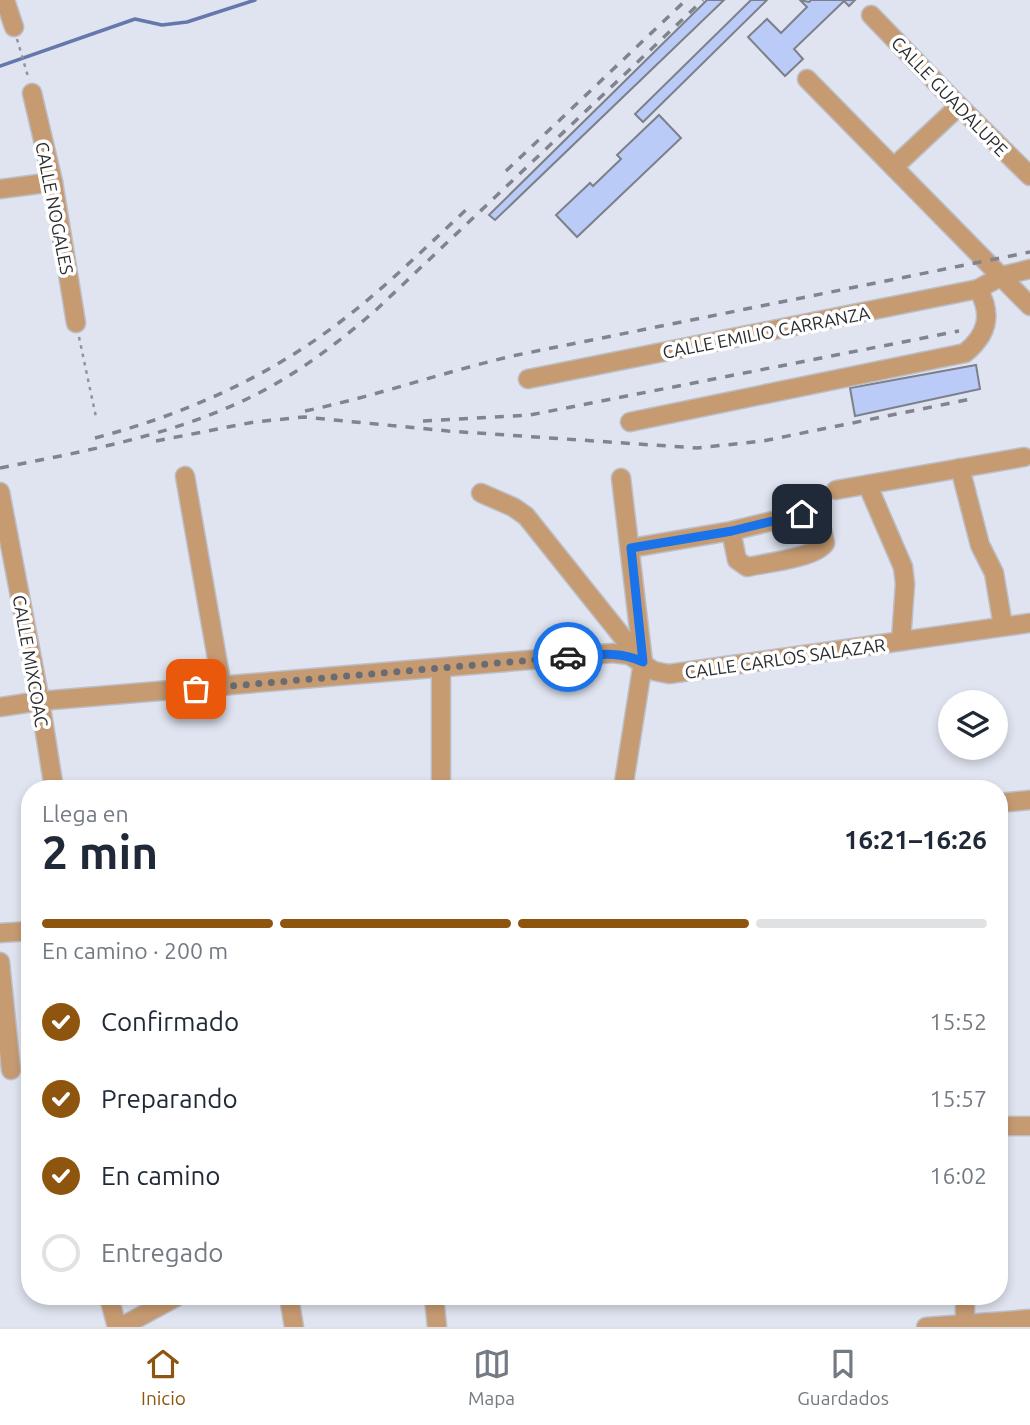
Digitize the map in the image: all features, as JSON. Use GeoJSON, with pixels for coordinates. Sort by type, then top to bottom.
{"type":"FeatureCollection","features":[{"type":"Feature","properties":{"kind":"street"},"geometry":{"type":"LineString","coordinates":[[5,0],[14,30]]}},
{"type":"Feature","properties":{"kind":"street","name":"CALLE GUADALUPE"},"geometry":{"type":"LineString","coordinates":[[871,15],[1030,176]]}},
{"type":"Feature","properties":{"kind":"street"},"geometry":{"type":"LineString","coordinates":[[807,79],[1030,306]]}},
{"type":"Feature","properties":{"kind":"street","name":"CALLE NOGALES"},"geometry":{"type":"LineString","coordinates":[[32,91],[53,182],[76,323]]}},
{"type":"Feature","properties":{"kind":"street"},"geometry":{"type":"LineString","coordinates":[[894,167],[958,106]]}},
{"type":"Feature","properties":{"kind":"street"},"geometry":{"type":"LineString","coordinates":[[0,190],[53,182]]}},
{"type":"Feature","properties":{"kind":"street","name":"CALLE EMILIO CARRANZA"},"geometry":{"type":"LineString","coordinates":[[528,379],[978,289],[1002,276],[1030,269]]}},
{"type":"Feature","properties":{"kind":"street"},"geometry":{"type":"LineString","coordinates":[[630,422],[965,354],[976,344],[987,326],[987,311],[978,289]]}},
{"type":"Feature","properties":{"kind":"street"},"geometry":{"type":"LineString","coordinates":[[836,490],[1024,457]]}},
{"type":"Feature","properties":{"kind":"street"},"geometry":{"type":"LineString","coordinates":[[960,468],[981,545],[994,573],[1003,626]]}},
{"type":"Feature","properties":{"kind":"street"},"geometry":{"type":"LineString","coordinates":[[185,476],[222,687]]}},
{"type":"Feature","properties":{"kind":"street"},"geometry":{"type":"LineString","coordinates":[[621,478],[643,662],[624,780]]}},
{"type":"Feature","properties":{"kind":"street"},"geometry":{"type":"LineString","coordinates":[[867,486],[903,567],[905,584],[901,641]]}},
{"type":"Feature","properties":{"kind":"street","name":"CALLE MIXCOAC"},"geometry":{"type":"LineString","coordinates":[[0,492],[53,780]]}},
{"type":"Feature","properties":{"kind":"street"},"geometry":{"type":"LineString","coordinates":[[481,493],[526,516],[643,662]]}},
{"type":"Feature","properties":{"kind":"street"},"geometry":{"type":"LineString","coordinates":[[631,548],[732,531],[802,514],[812,516],[822,528],[825,543],[822,548],[812,553],[747,567],[737,561],[732,531]]}},
{"type":"Feature","properties":{"kind":"street","name":"CALLE CARLOS SALAZAR"},"geometry":{"type":"LineString","coordinates":[[0,707],[40,701],[612,653],[629,655],[654,671],[669,674],[1030,623]]}},
{"type":"Feature","properties":{"kind":"street"},"geometry":{"type":"LineString","coordinates":[[441,669],[441,780]]}},
{"type":"Feature","properties":{"kind":"street"},"geometry":{"type":"LineString","coordinates":[[1008,802],[1030,800]]}},
{"type":"Feature","properties":{"kind":"street"},"geometry":{"type":"LineString","coordinates":[[0,933],[21,932]]}},
{"type":"Feature","properties":{"kind":"street"},"geometry":{"type":"LineString","coordinates":[[0,962],[11,1070]]}},
{"type":"Feature","properties":{"kind":"street"},"geometry":{"type":"LineString","coordinates":[[1008,1126],[1030,1126]]}},
{"type":"Feature","properties":{"kind":"street"},"geometry":{"type":"LineString","coordinates":[[112,1305],[119,1327],[161,1305]]}},
{"type":"Feature","properties":{"kind":"street"},"geometry":{"type":"LineString","coordinates":[[290,1305],[294,1327]]}},
{"type":"Feature","properties":{"kind":"street"},"geometry":{"type":"LineString","coordinates":[[435,1305],[437,1327]]}},
{"type":"Feature","properties":{"kind":"street"},"geometry":{"type":"LineString","coordinates":[[965,1305],[965,1326]]}},
{"type":"Feature","properties":{"kind":"street"},"geometry":{"type":"LineString","coordinates":[[926,1327],[1030,1319]]}},
{"type":"Feature","properties":{"kind":"path"},"geometry":{"type":"LineString","coordinates":[[14,30],[32,91]]}},
{"type":"Feature","properties":{"kind":"path"},"geometry":{"type":"LineString","coordinates":[[76,323],[96,417]]}},
{"type":"Feature","properties":{"kind":"building"},"geometry":{"type":"Polygon","coordinates":[[[707,0],[724,0],[495,220],[489,215],[707,0]]]}},
{"type":"Feature","properties":{"kind":"building"},"geometry":{"type":"Polygon","coordinates":[[[751,0],[767,0],[643,122],[635,114],[751,0]]]}},
{"type":"Feature","properties":{"kind":"building"},"geometry":{"type":"Polygon","coordinates":[[[800,0],[855,0],[849,6],[844,1],[794,49],[803,59],[785,76],[748,37],[767,19],[781,33],[807,7],[800,0]]]}},
{"type":"Feature","properties":{"kind":"building"},"geometry":{"type":"Polygon","coordinates":[[[659,115],[681,138],[577,237],[556,215],[590,183],[593,186],[621,159],[617,155],[659,115]]]}},
{"type":"Feature","properties":{"kind":"building"},"geometry":{"type":"Polygon","coordinates":[[[976,365],[980,389],[855,416],[850,388],[976,365]]]}},
{"type":"Feature","properties":{"kind":"waterway"},"geometry":{"type":"LineString","coordinates":[[0,66],[135,19],[162,25],[187,22],[255,0]]}},
{"type":"Feature","properties":{"kind":"railway"},"geometry":{"type":"LineString","coordinates":[[506,171],[686,0]]}},
{"type":"Feature","properties":{"kind":"railway"},"geometry":{"type":"LineString","coordinates":[[0,468],[104,447],[206,417],[299,370],[377,309],[703,0]]}},
{"type":"Feature","properties":{"kind":"railway"},"geometry":{"type":"LineString","coordinates":[[95,438],[192,406],[283,361],[357,309],[468,208]]}},
{"type":"Feature","properties":{"kind":"railway"},"geometry":{"type":"LineString","coordinates":[[305,411],[517,355],[1030,252]]}},
{"type":"Feature","properties":{"kind":"railway"},"geometry":{"type":"LineString","coordinates":[[423,421],[530,415],[959,331]]}},
{"type":"Feature","properties":{"kind":"railway"},"geometry":{"type":"LineString","coordinates":[[156,441],[254,422],[304,417],[448,431],[697,448],[763,441],[971,399]]}},
{"type":"Feature","properties":{"kind":"way so far"},"geometry":{"type":"LineString","coordinates":[[196,689],[568,657]]}},
{"type":"Feature","properties":{"kind":"route"},"geometry":{"type":"LineString","coordinates":[[568,657],[612,653],[629,655],[643,662],[631,548],[732,531],[802,514]]}}]}
